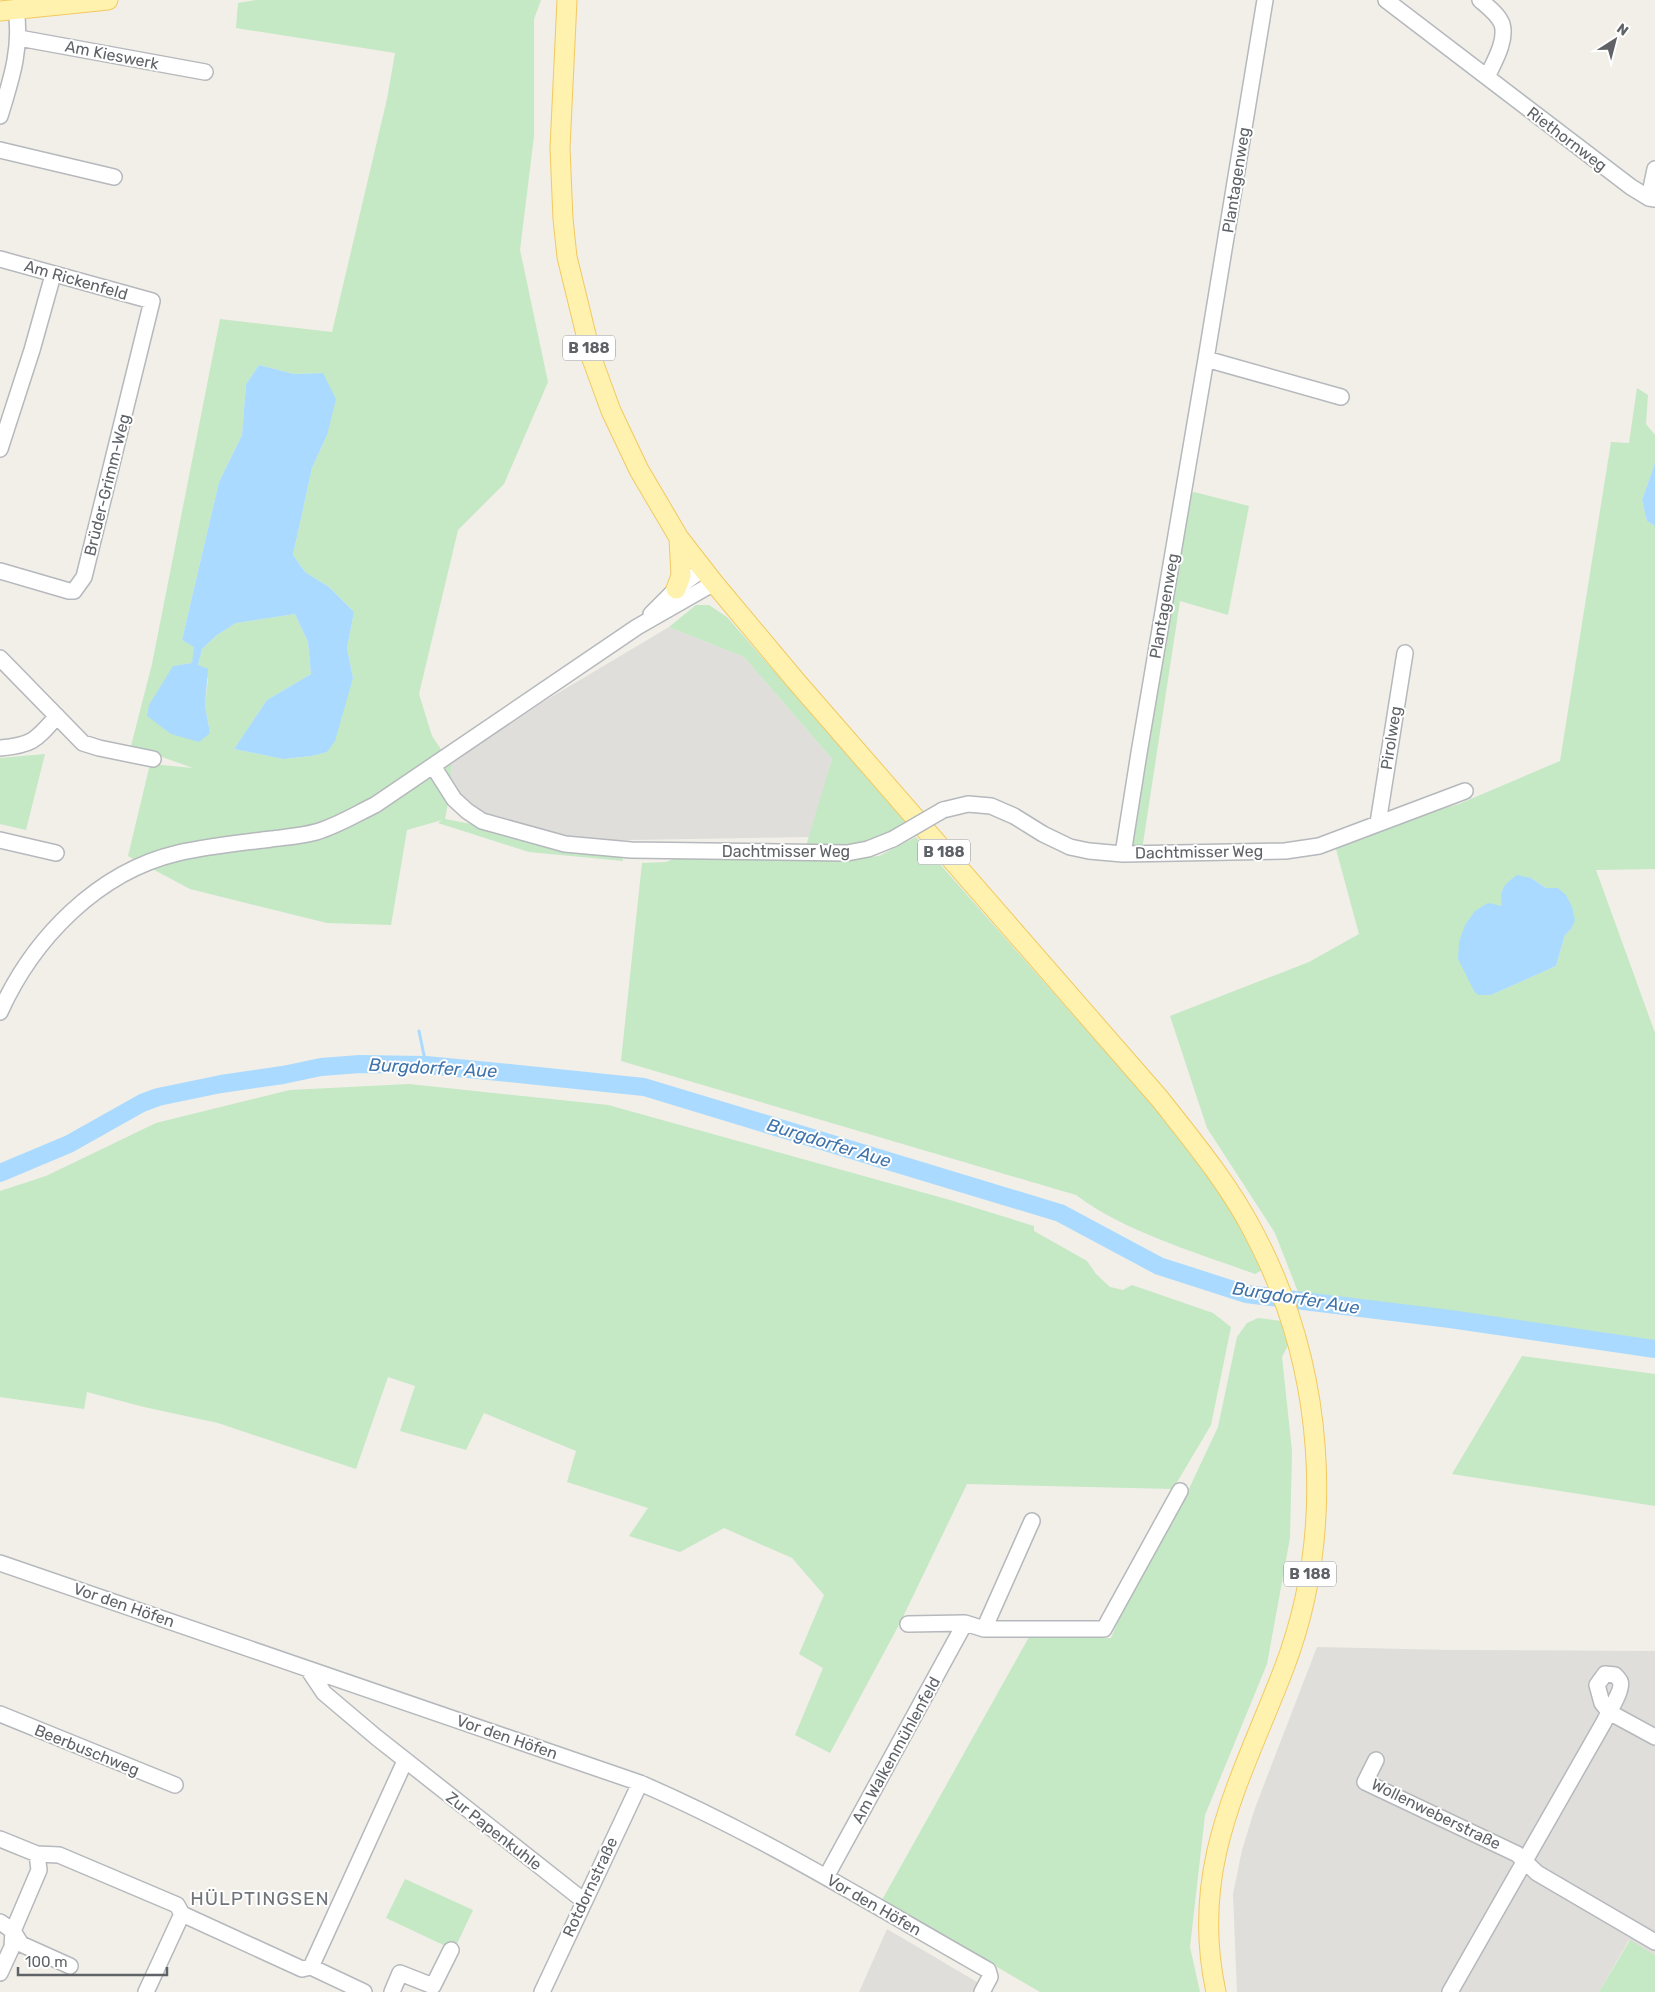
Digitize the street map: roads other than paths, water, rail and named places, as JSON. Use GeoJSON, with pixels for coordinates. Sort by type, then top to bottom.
{"type":"FeatureCollection","features":[{"type":"Feature","properties":{"kind":"main road"},"geometry":{"type":"LineString","coordinates":[[8,11],[108,0]]}},
{"type":"Feature","properties":{"kind":"main road","name":"B 188"},"geometry":{"type":"LineString","coordinates":[[568,1],[560,148],[563,219],[567,257],[592,359],[612,411],[639,470],[679,538],[796,681],[1160,1098],[1223,1182],[1253,1231],[1275,1278],[1294,1333],[1308,1392],[1314,1434],[1317,1478],[1314,1542],[1306,1592],[1292,1647],[1230,1804],[1214,1861],[1208,1920],[1210,1960],[1216,1992]]}},
{"type":"Feature","properties":{"kind":"main road"},"geometry":{"type":"LineString","coordinates":[[676,589],[681,576],[679,538]]}},
{"type":"Feature","properties":{"kind":"street","name":"Plantagenweg"},"geometry":{"type":"LineString","coordinates":[[1123,854],[1265,0]]}},
{"type":"Feature","properties":{"kind":"street","name":"Riethornweg"},"geometry":{"type":"LineString","coordinates":[[1386,0],[1631,187],[1652,199],[1655,169]]}},
{"type":"Feature","properties":{"kind":"street"},"geometry":{"type":"LineString","coordinates":[[1480,0],[1502,24],[1502,43],[1487,77]]}},
{"type":"Feature","properties":{"kind":"street"},"geometry":{"type":"LineString","coordinates":[[0,116],[16,57],[19,38],[8,11]]}},
{"type":"Feature","properties":{"kind":"street","name":"Am Kieswerk"},"geometry":{"type":"LineString","coordinates":[[19,38],[205,72]]}},
{"type":"Feature","properties":{"kind":"street"},"geometry":{"type":"LineString","coordinates":[[0,150],[114,177]]}},
{"type":"Feature","properties":{"kind":"street","name":"Am Rickenfeld"},"geometry":{"type":"LineString","coordinates":[[0,259],[152,301]]}},
{"type":"Feature","properties":{"kind":"street"},"geometry":{"type":"LineString","coordinates":[[0,449],[32,350],[53,275]]}},
{"type":"Feature","properties":{"kind":"street","name":"Brüder-Grimm-Weg"},"geometry":{"type":"LineString","coordinates":[[0,571],[69,591],[74,591],[84,577],[152,301]]}},
{"type":"Feature","properties":{"kind":"street"},"geometry":{"type":"LineString","coordinates":[[1206,359],[1341,397]]}},
{"type":"Feature","properties":{"kind":"street"},"geometry":{"type":"LineString","coordinates":[[637,627],[676,589],[709,576]]}},
{"type":"Feature","properties":{"kind":"street"},"geometry":{"type":"LineString","coordinates":[[0,1012],[41,943],[60,922],[88,899],[128,872],[175,854],[206,847],[316,832],[375,805],[709,576]]}},
{"type":"Feature","properties":{"kind":"street","name":"Pirolweg"},"geometry":{"type":"LineString","coordinates":[[1378,823],[1404,653]]}},
{"type":"Feature","properties":{"kind":"street"},"geometry":{"type":"LineString","coordinates":[[0,658],[83,743],[153,759]]}},
{"type":"Feature","properties":{"kind":"street"},"geometry":{"type":"LineString","coordinates":[[0,748],[21,746],[37,738],[57,716]]}},
{"type":"Feature","properties":{"kind":"street","name":"Dachtmisser Weg"},"geometry":{"type":"LineString","coordinates":[[433,766],[454,799],[482,821],[565,844],[631,850],[848,853],[868,849],[893,839],[944,810],[968,804],[991,806],[1014,816],[1043,834],[1070,847],[1123,854],[1285,851],[1320,846],[1465,791]]}},
{"type":"Feature","properties":{"kind":"street"},"geometry":{"type":"LineString","coordinates":[[0,840],[56,853]]}},
{"type":"Feature","properties":{"kind":"street"},"geometry":{"type":"LineString","coordinates":[[908,1624],[965,1623],[984,1629],[1104,1629],[1180,1491]]}},
{"type":"Feature","properties":{"kind":"street"},"geometry":{"type":"LineString","coordinates":[[984,1629],[1032,1520]]}},
{"type":"Feature","properties":{"kind":"street","name":"Vor den Höfen"},"geometry":{"type":"LineString","coordinates":[[0,1563],[640,1783],[694,1806],[759,1839],[988,1970],[990,1977],[982,1992]]}},
{"type":"Feature","properties":{"kind":"street","name":"Am Walkenmühlenfeld"},"geometry":{"type":"LineString","coordinates":[[826,1877],[965,1623]]}},
{"type":"Feature","properties":{"kind":"street","name":"Zur Papenkuhle"},"geometry":{"type":"LineString","coordinates":[[308,1669],[324,1693],[405,1761],[584,1901]]}},
{"type":"Feature","properties":{"kind":"street"},"geometry":{"type":"LineString","coordinates":[[1450,1992],[1609,1712],[1655,1737]]}},
{"type":"Feature","properties":{"kind":"street","name":"Beerbuschweg"},"geometry":{"type":"LineString","coordinates":[[0,1714],[174,1785]]}},
{"type":"Feature","properties":{"kind":"street","name":"Wollenweberstraße"},"geometry":{"type":"LineString","coordinates":[[1376,1760],[1365,1782],[1517,1854],[1525,1861]]}},
{"type":"Feature","properties":{"kind":"street"},"geometry":{"type":"LineString","coordinates":[[311,1967],[405,1761]]}},
{"type":"Feature","properties":{"kind":"street","name":"Rotdornstraße"},"geometry":{"type":"LineString","coordinates":[[542,1992],[640,1783]]}},
{"type":"Feature","properties":{"kind":"street"},"geometry":{"type":"LineString","coordinates":[[0,1839],[37,1854],[59,1855],[177,1905],[182,1914],[302,1969],[311,1967],[364,1992]]}},
{"type":"Feature","properties":{"kind":"street"},"geometry":{"type":"LineString","coordinates":[[0,1973],[12,1947],[13,1930],[39,1870],[37,1854]]}},
{"type":"Feature","properties":{"kind":"street"},"geometry":{"type":"LineString","coordinates":[[1525,1861],[1537,1873],[1655,1942]]}},
{"type":"Feature","properties":{"kind":"street"},"geometry":{"type":"LineString","coordinates":[[146,1992],[182,1914]]}},
{"type":"Feature","properties":{"kind":"street"},"geometry":{"type":"LineString","coordinates":[[0,1922],[13,1930],[21,1944],[70,1966]]}},
{"type":"Feature","properties":{"kind":"street"},"geometry":{"type":"LineString","coordinates":[[392,1992],[400,1973],[433,1986],[451,1950]]}},
{"type":"Feature","properties":{"kind":"water"},"geometry":{"type":"Polygon","coordinates":[[[259,365],[294,374],[323,373],[336,399],[327,435],[312,468],[293,555],[305,572],[329,587],[354,612],[347,648],[353,678],[335,741],[327,752],[312,756],[283,759],[234,749],[267,700],[311,674],[308,642],[295,614],[236,623],[217,635],[202,649],[198,665],[208,669],[205,706],[210,733],[199,742],[171,734],[147,716],[149,705],[173,666],[192,663],[194,647],[182,640],[219,482],[242,435],[246,384],[259,365]]]}},
{"type":"Feature","properties":{"kind":"water"},"geometry":{"type":"Polygon","coordinates":[[[1655,463],[1655,526],[1647,521],[1642,500],[1655,463]]]}},
{"type":"Feature","properties":{"kind":"water"},"geometry":{"type":"Polygon","coordinates":[[[1517,875],[1531,878],[1546,888],[1558,888],[1566,895],[1572,907],[1575,920],[1571,929],[1565,935],[1556,966],[1491,995],[1478,995],[1474,991],[1458,959],[1459,942],[1465,925],[1475,911],[1488,903],[1502,906],[1502,892],[1509,881],[1517,875]]]}},
{"type":"Feature","properties":{"kind":"waterway"},"geometry":{"type":"LineString","coordinates":[[419,1031],[426,1065]]}},
{"type":"Feature","properties":{"kind":"waterway","name":"Burgdorfer Aue"},"geometry":{"type":"LineString","coordinates":[[0,1173],[69,1144],[142,1103],[158,1097],[321,1067],[360,1064],[426,1065],[644,1087],[1060,1213],[1159,1266],[1246,1294],[1450,1319],[1655,1349]]}},
{"type":"Feature","properties":{"kind":"district","name":"HÜLPTINGSEN"},"geometry":{"type":"Point","coordinates":[260,1898]}}]}
